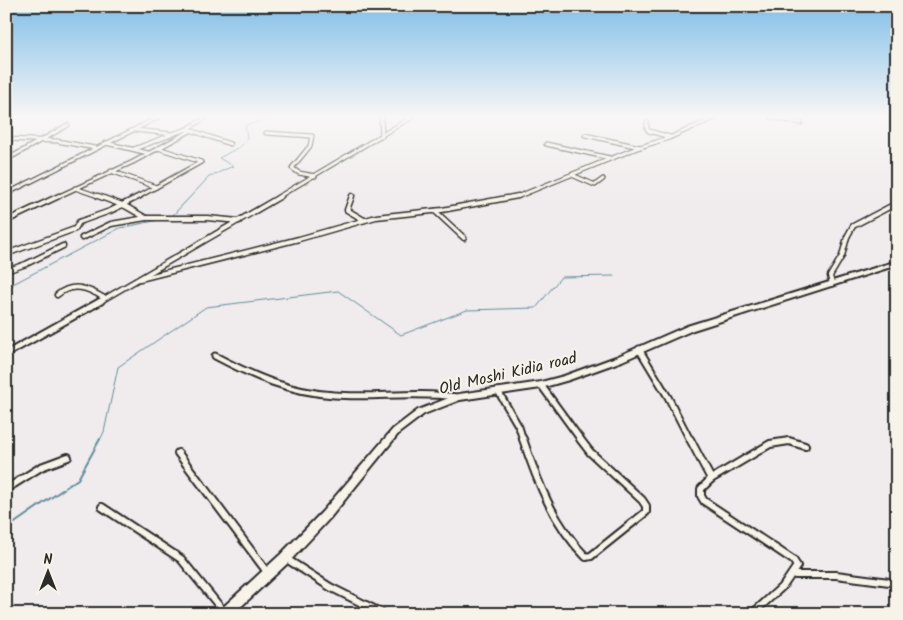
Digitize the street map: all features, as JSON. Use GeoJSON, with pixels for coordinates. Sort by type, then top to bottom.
{"type":"FeatureCollection","features":[{"type":"Feature","properties":{"kind":"street"},"geometry":{"type":"LineString","coordinates":[[6,160],[30,146]]}},
{"type":"Feature","properties":{"kind":"street"},"geometry":{"type":"LineString","coordinates":[[84,146],[95,148]]}},
{"type":"Feature","properties":{"kind":"street"},"geometry":{"type":"LineString","coordinates":[[6,194],[100,146]]}},
{"type":"Feature","properties":{"kind":"street"},"geometry":{"type":"LineString","coordinates":[[118,146],[148,153]]}},
{"type":"Feature","properties":{"kind":"street"},"geometry":{"type":"LineString","coordinates":[[134,150],[144,146]]}},
{"type":"Feature","properties":{"kind":"street"},"geometry":{"type":"LineString","coordinates":[[6,221],[162,146]]}},
{"type":"Feature","properties":{"kind":"street"},"geometry":{"type":"LineString","coordinates":[[310,146],[292,168],[299,173],[315,176]]}},
{"type":"Feature","properties":{"kind":"street"},"geometry":{"type":"LineString","coordinates":[[6,354],[140,279],[365,146]]}},
{"type":"Feature","properties":{"kind":"street"},"geometry":{"type":"LineString","coordinates":[[555,146],[611,158]]}},
{"type":"Feature","properties":{"kind":"street"},"geometry":{"type":"LineString","coordinates":[[636,146],[641,147]]}},
{"type":"Feature","properties":{"kind":"street"},"geometry":{"type":"LineString","coordinates":[[140,279],[290,242],[364,220],[435,211],[519,196],[644,146]]}},
{"type":"Feature","properties":{"kind":"street"},"geometry":{"type":"LineString","coordinates":[[6,254],[76,228],[79,222],[121,205],[201,162],[158,148]]}},
{"type":"Feature","properties":{"kind":"street"},"geometry":{"type":"LineString","coordinates":[[111,171],[156,187]]}},
{"type":"Feature","properties":{"kind":"street"},"geometry":{"type":"LineString","coordinates":[[572,175],[595,185],[603,179]]}},
{"type":"Feature","properties":{"kind":"street"},"geometry":{"type":"LineString","coordinates":[[75,188],[121,205],[146,218]]}},
{"type":"Feature","properties":{"kind":"street"},"geometry":{"type":"LineString","coordinates":[[352,196],[347,210],[364,220]]}},
{"type":"Feature","properties":{"kind":"street"},"geometry":{"type":"LineString","coordinates":[[832,284],[830,276],[842,256],[852,226],[897,203]]}},
{"type":"Feature","properties":{"kind":"street"},"geometry":{"type":"LineString","coordinates":[[435,211],[464,238]]}},
{"type":"Feature","properties":{"kind":"street"},"geometry":{"type":"LineString","coordinates":[[82,238],[111,224],[146,218],[207,218],[239,221]]}},
{"type":"Feature","properties":{"kind":"street"},"geometry":{"type":"LineString","coordinates":[[6,271],[26,264],[63,246]]}},
{"type":"Feature","properties":{"kind":"street","name":"Old Moshi Kidia road"},"geometry":{"type":"LineString","coordinates":[[225,613],[285,558],[326,515],[405,422],[437,405],[459,397],[540,385],[582,373],[690,328],[897,263]]}},
{"type":"Feature","properties":{"kind":"street"},"geometry":{"type":"LineString","coordinates":[[58,295],[65,288],[73,286],[90,290],[104,298]]}},
{"type":"Feature","properties":{"kind":"street"},"geometry":{"type":"LineString","coordinates":[[639,349],[668,397],[712,479]]}},
{"type":"Feature","properties":{"kind":"street"},"geometry":{"type":"LineString","coordinates":[[215,356],[256,377],[282,386],[334,395],[429,392],[459,397]]}},
{"type":"Feature","properties":{"kind":"street"},"geometry":{"type":"LineString","coordinates":[[498,390],[519,427],[536,479],[555,516],[582,554],[586,557],[591,556],[646,512],[646,506],[642,500],[590,452],[540,385]]}},
{"type":"Feature","properties":{"kind":"street"},"geometry":{"type":"LineString","coordinates":[[752,614],[795,575],[797,566],[793,560],[704,501],[701,496],[701,489],[712,479],[770,444],[789,441],[805,446]]}},
{"type":"Feature","properties":{"kind":"street"},"geometry":{"type":"LineString","coordinates":[[178,453],[206,486],[240,539],[268,573]]}},
{"type":"Feature","properties":{"kind":"street"},"geometry":{"type":"LineString","coordinates":[[6,489],[42,467],[68,457]]}},
{"type":"Feature","properties":{"kind":"street"},"geometry":{"type":"LineString","coordinates":[[102,507],[181,559],[225,613]]}},
{"type":"Feature","properties":{"kind":"street"},"geometry":{"type":"LineString","coordinates":[[285,558],[330,587],[384,614]]}},
{"type":"Feature","properties":{"kind":"street"},"geometry":{"type":"LineString","coordinates":[[795,575],[836,575],[897,583]]}},
{"type":"Feature","properties":{"kind":"waterway"},"geometry":{"type":"LineString","coordinates":[[172,216],[209,177],[233,166],[219,158],[241,146]]}},
{"type":"Feature","properties":{"kind":"waterway"},"geometry":{"type":"LineString","coordinates":[[6,301],[13,284],[120,228],[164,219]]}},
{"type":"Feature","properties":{"kind":"waterway"},"geometry":{"type":"LineString","coordinates":[[100,440],[104,432],[118,367],[206,307],[338,291],[401,335],[467,310],[536,308],[561,277],[614,276]]}},
{"type":"Feature","properties":{"kind":"waterway"},"geometry":{"type":"LineString","coordinates":[[6,529],[78,479],[100,439]]}}]}
